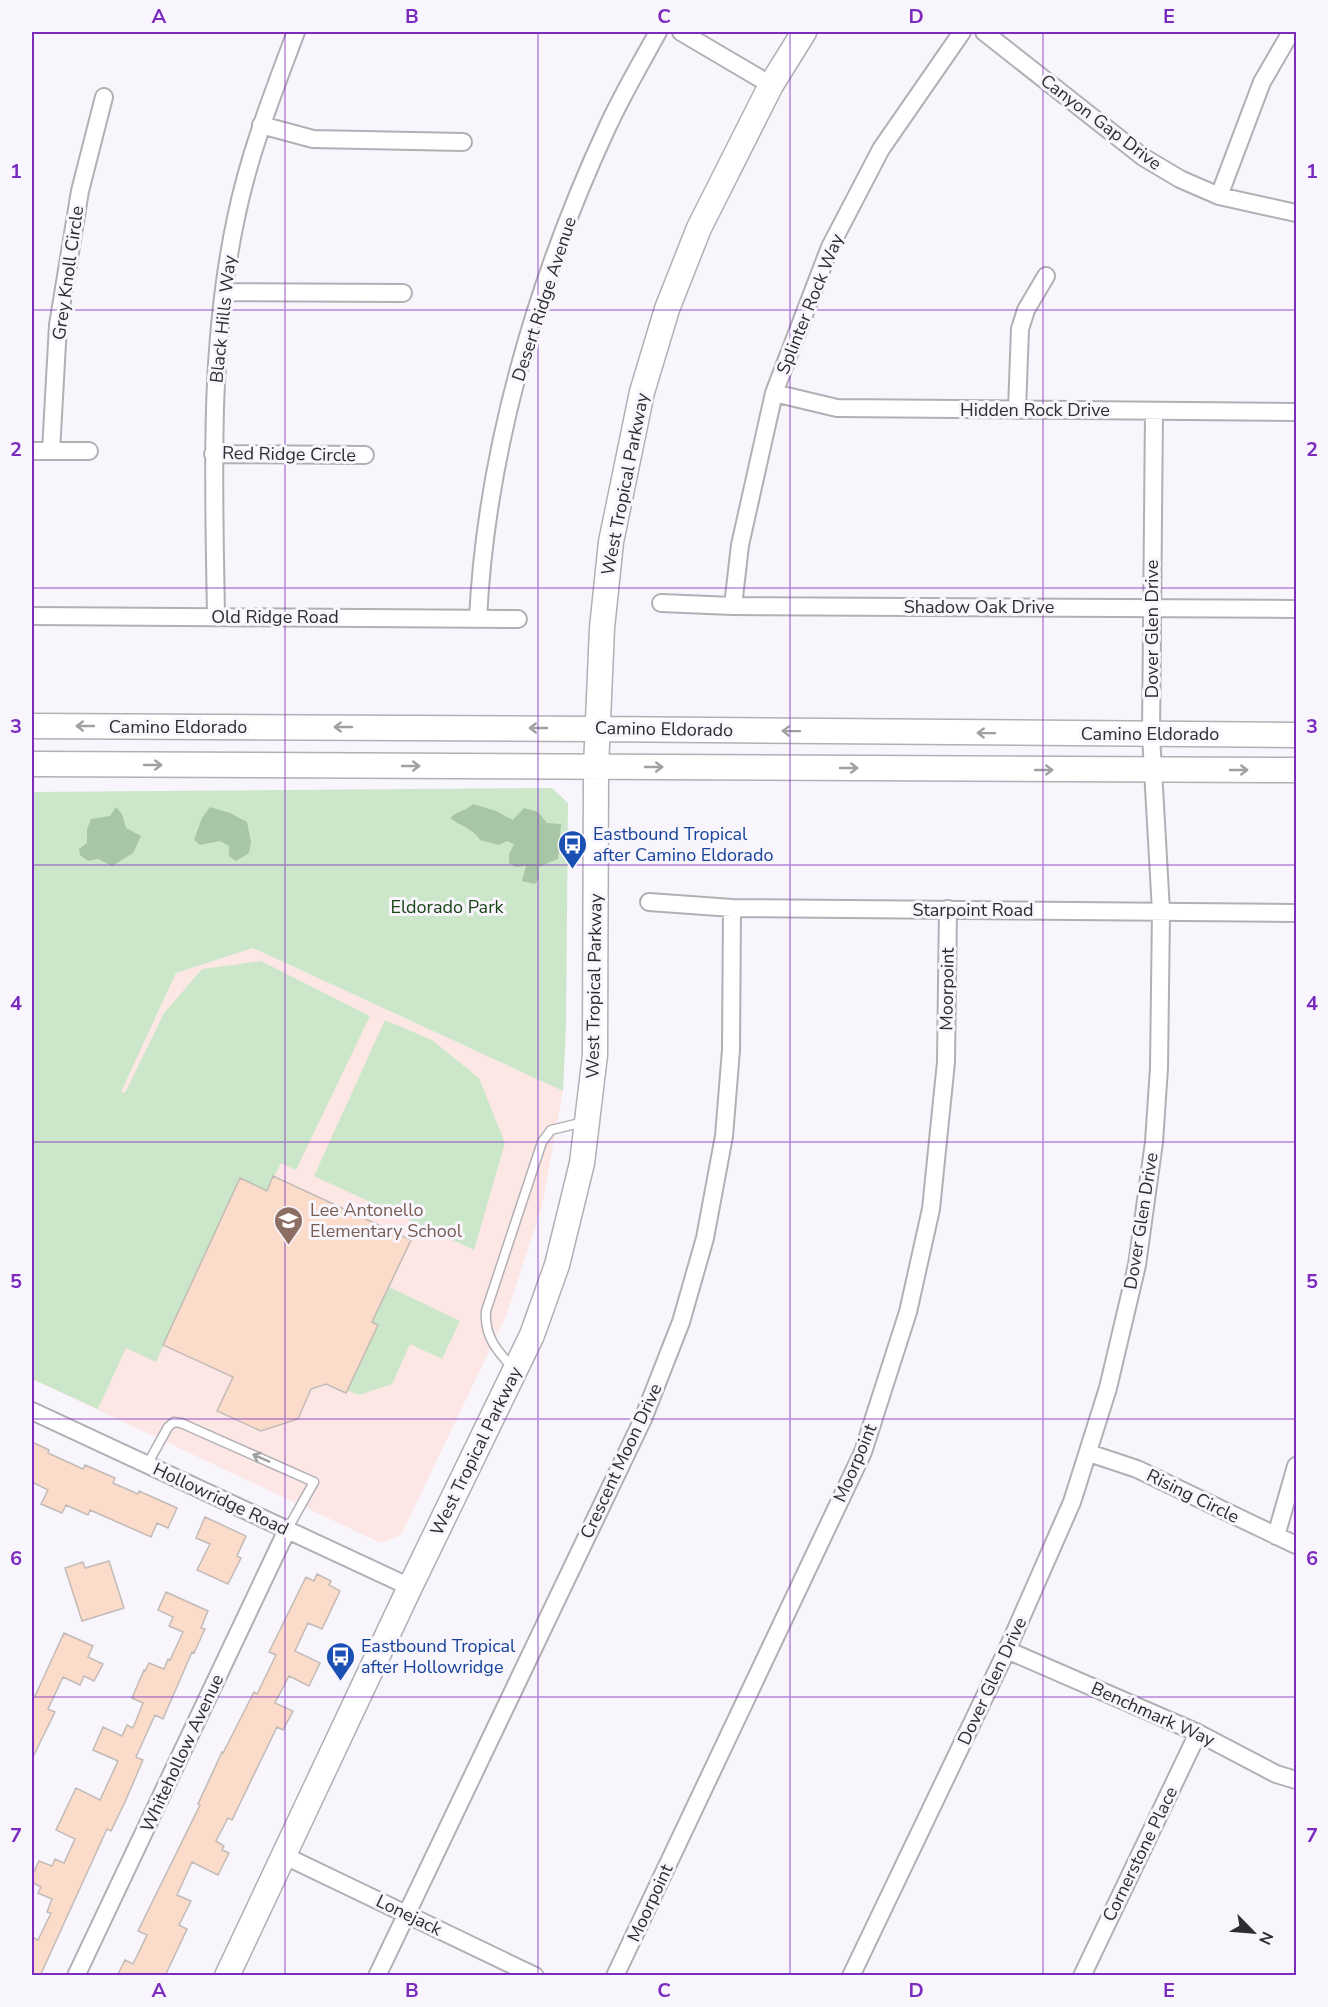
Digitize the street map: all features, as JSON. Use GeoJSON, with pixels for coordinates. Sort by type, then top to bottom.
{"type":"FeatureCollection","features":[{"type":"Feature","properties":{"kind":"main road","name":"West Tropical Parkway"},"geometry":{"type":"LineString","coordinates":[[227,1976],[410,1587],[532,1335],[557,1265],[582,1163],[596,1044],[597,729],[602,628],[611,542],[642,392],[667,309],[699,228],[771,85],[804,32]]}},
{"type":"Feature","properties":{"kind":"main road","name":"Camino Eldorado"},"geometry":{"type":"LineString","coordinates":[[32,726],[1296,735]]}},
{"type":"Feature","properties":{"kind":"main road","name":"Camino Eldorado"},"geometry":{"type":"LineString","coordinates":[[32,764],[1296,771]]}},
{"type":"Feature","properties":{"kind":"street","name":"Black Hills Way"},"geometry":{"type":"LineString","coordinates":[[216,617],[213,454],[216,369],[224,292],[236,217],[261,124],[296,32]]}},
{"type":"Feature","properties":{"kind":"street","name":"Desert Ridge Avenue"},"geometry":{"type":"LineString","coordinates":[[478,619],[480,571],[494,476],[527,337],[565,226],[607,126],[658,32]]}},
{"type":"Feature","properties":{"kind":"street"},"geometry":{"type":"LineString","coordinates":[[681,32],[771,85]]}},
{"type":"Feature","properties":{"kind":"street","name":"Splinter Rock Way"},"geometry":{"type":"LineString","coordinates":[[733,606],[740,545],[774,393],[835,237],[881,149],[962,32]]}},
{"type":"Feature","properties":{"kind":"street","name":"Canyon Gap Drive"},"geometry":{"type":"LineString","coordinates":[[984,32],[1143,157],[1180,179],[1219,196],[1296,213]]}},
{"type":"Feature","properties":{"kind":"street"},"geometry":{"type":"LineString","coordinates":[[1219,196],[1262,82],[1291,32]]}},
{"type":"Feature","properties":{"kind":"street","name":"Grey Knoll Circle"},"geometry":{"type":"LineString","coordinates":[[51,451],[58,326],[80,191],[104,97]]}},
{"type":"Feature","properties":{"kind":"street"},"geometry":{"type":"LineString","coordinates":[[261,124],[313,139],[463,142]]}},
{"type":"Feature","properties":{"kind":"street"},"geometry":{"type":"LineString","coordinates":[[1017,410],[1020,329],[1026,310],[1046,276]]}},
{"type":"Feature","properties":{"kind":"street"},"geometry":{"type":"LineString","coordinates":[[224,292],[404,293]]}},
{"type":"Feature","properties":{"kind":"street","name":"Hidden Rock Drive"},"geometry":{"type":"LineString","coordinates":[[774,393],[837,408],[1296,412]]}},
{"type":"Feature","properties":{"kind":"street","name":"Dover Glen Drive"},"geometry":{"type":"LineString","coordinates":[[852,1976],[1007,1650],[1072,1502],[1108,1388],[1137,1265],[1154,1142],[1159,1068],[1161,911],[1151,735],[1154,411]]}},
{"type":"Feature","properties":{"kind":"street"},"geometry":{"type":"LineString","coordinates":[[32,451],[89,451]]}},
{"type":"Feature","properties":{"kind":"street","name":"Red Ridge Circle"},"geometry":{"type":"LineString","coordinates":[[213,454],[365,455]]}},
{"type":"Feature","properties":{"kind":"street","name":"Shadow Oak Drive"},"geometry":{"type":"LineString","coordinates":[[661,603],[733,606],[1296,609]]}},
{"type":"Feature","properties":{"kind":"street","name":"Old Ridge Road"},"geometry":{"type":"LineString","coordinates":[[32,616],[518,619]]}},
{"type":"Feature","properties":{"kind":"street","name":"Starpoint Road"},"geometry":{"type":"LineString","coordinates":[[649,902],[732,908],[1296,913]]}},
{"type":"Feature","properties":{"kind":"street","name":"Crescent Moon Drive"},"geometry":{"type":"LineString","coordinates":[[377,1976],[643,1419],[681,1322],[705,1239],[724,1136],[731,1050],[732,908]]}},
{"type":"Feature","properties":{"kind":"street","name":"Moorpoint"},"geometry":{"type":"LineString","coordinates":[[615,1976],[863,1452],[909,1312],[931,1209],[946,1062],[948,909]]}},
{"type":"Feature","properties":{"kind":"street","name":"Hollowridge Road"},"geometry":{"type":"LineString","coordinates":[[32,1411],[410,1587]]}},
{"type":"Feature","properties":{"kind":"street","name":"Rising Circle"},"geometry":{"type":"LineString","coordinates":[[1089,1453],[1137,1469],[1296,1545]]}},
{"type":"Feature","properties":{"kind":"street"},"geometry":{"type":"LineString","coordinates":[[1276,1536],[1296,1466]]}},
{"type":"Feature","properties":{"kind":"street","name":"Whitehollow Avenue"},"geometry":{"type":"LineString","coordinates":[[76,1976],[287,1530]]}},
{"type":"Feature","properties":{"kind":"street","name":"Benchmark Way"},"geometry":{"type":"LineString","coordinates":[[1007,1650],[1198,1733],[1276,1774],[1296,1780]]}},
{"type":"Feature","properties":{"kind":"street","name":"Cornerstone Place"},"geometry":{"type":"LineString","coordinates":[[1082,1976],[1198,1733]]}},
{"type":"Feature","properties":{"kind":"street","name":"Lonejack"},"geometry":{"type":"LineString","coordinates":[[283,1855],[535,1976]]}},
{"type":"Feature","properties":{"kind":"lane"},"geometry":{"type":"LineString","coordinates":[[515,1370],[498,1353],[490,1340],[485,1320],[486,1311],[542,1142],[551,1130],[587,1122]]}},
{"type":"Feature","properties":{"kind":"lane"},"geometry":{"type":"LineString","coordinates":[[147,1465],[168,1427],[174,1422],[181,1423],[314,1482],[287,1530]]}},
{"type":"Feature","properties":{"kind":"shaded area","name":"Lee Antonello Elementary School"},"geometry":{"type":"Polygon","coordinates":[[[253,948],[563,1091],[542,1206],[506,1316],[401,1535],[381,1543],[32,1379],[120,1092],[176,973],[253,948]]]}},
{"type":"Feature","properties":{"kind":"green space","name":"Eldorado Park"},"geometry":{"type":"Polygon","coordinates":[[[552,788],[568,803],[566,1025],[563,1091],[253,948],[176,973],[121,1092],[125,1093],[164,1013],[202,969],[261,961],[370,1016],[296,1170],[281,1163],[267,1191],[240,1179],[156,1362],[126,1348],[98,1409],[32,1379],[32,792],[552,788]]]}},
{"type":"Feature","properties":{"kind":"green space"},"geometry":{"type":"Polygon","coordinates":[[[473,804],[496,811],[513,820],[524,808],[538,812],[547,823],[561,824],[558,859],[538,867],[539,878],[535,884],[522,881],[526,866],[516,867],[509,863],[509,854],[514,844],[507,841],[499,845],[480,840],[470,830],[450,818],[473,804]]]}},
{"type":"Feature","properties":{"kind":"green space"},"geometry":{"type":"Polygon","coordinates":[[[116,807],[122,814],[126,828],[141,836],[133,853],[112,866],[98,859],[88,861],[80,855],[79,849],[87,843],[87,829],[91,819],[110,816],[116,807]]]}},
{"type":"Feature","properties":{"kind":"green space"},"geometry":{"type":"Polygon","coordinates":[[[210,807],[230,813],[247,822],[251,842],[249,853],[236,861],[229,856],[229,846],[220,841],[200,845],[194,840],[202,818],[210,807]]]}},
{"type":"Feature","properties":{"kind":"green space"},"geometry":{"type":"Polygon","coordinates":[[[385,1020],[432,1040],[479,1078],[505,1143],[474,1250],[314,1176],[385,1020]]]}},
{"type":"Feature","properties":{"kind":"green space"},"geometry":{"type":"Polygon","coordinates":[[[389,1287],[460,1321],[442,1359],[410,1344],[392,1384],[359,1395],[347,1390],[372,1322],[389,1287]]]}},
{"type":"Feature","properties":{"kind":"building"},"geometry":{"type":"Polygon","coordinates":[[[273,1176],[411,1240],[372,1322],[378,1325],[346,1393],[326,1384],[311,1389],[298,1419],[261,1431],[217,1411],[233,1377],[163,1345],[240,1178],[267,1191],[273,1176]]]}},
{"type":"Feature","properties":{"kind":"building"},"geometry":{"type":"Polygon","coordinates":[[[32,1442],[49,1450],[48,1453],[83,1469],[85,1465],[115,1478],[113,1483],[138,1494],[139,1491],[177,1508],[168,1528],[157,1523],[151,1537],[90,1510],[88,1515],[66,1505],[62,1513],[41,1504],[48,1490],[32,1482],[32,1442]]]}},
{"type":"Feature","properties":{"kind":"building"},"geometry":{"type":"Polygon","coordinates":[[[205,1517],[246,1536],[237,1556],[241,1558],[228,1584],[197,1570],[210,1544],[196,1538],[205,1517]]]}},
{"type":"Feature","properties":{"kind":"building"},"geometry":{"type":"Polygon","coordinates":[[[109,1561],[124,1608],[82,1621],[65,1568],[83,1562],[85,1568],[109,1561]]]}},
{"type":"Feature","properties":{"kind":"building"},"geometry":{"type":"Polygon","coordinates":[[[317,1574],[331,1581],[329,1585],[340,1591],[322,1629],[308,1623],[295,1651],[320,1663],[309,1686],[289,1676],[275,1703],[293,1711],[283,1730],[277,1727],[232,1820],[228,1818],[216,1841],[224,1846],[222,1850],[229,1853],[218,1875],[192,1862],[177,1895],[191,1901],[179,1925],[187,1929],[165,1976],[117,1976],[125,1960],[133,1964],[147,1935],[138,1931],[200,1805],[198,1804],[222,1752],[254,1692],[257,1694],[276,1655],[269,1652],[306,1577],[314,1581],[317,1574]]]}},
{"type":"Feature","properties":{"kind":"building"},"geometry":{"type":"Polygon","coordinates":[[[166,1592],[208,1611],[201,1628],[205,1629],[194,1653],[192,1652],[163,1719],[155,1715],[136,1757],[143,1760],[125,1802],[111,1831],[107,1829],[40,1976],[32,1976],[32,1937],[38,1940],[51,1913],[47,1912],[52,1899],[38,1893],[41,1887],[32,1882],[32,1876],[39,1861],[52,1866],[55,1859],[64,1863],[75,1839],[56,1830],[76,1788],[100,1800],[118,1761],[93,1750],[103,1727],[122,1736],[127,1725],[133,1728],[143,1703],[132,1698],[144,1670],[149,1663],[164,1669],[168,1659],[170,1660],[183,1632],[169,1626],[173,1617],[158,1610],[166,1592]]]}},
{"type":"Feature","properties":{"kind":"building"},"geometry":{"type":"Polygon","coordinates":[[[64,1633],[93,1646],[88,1657],[103,1664],[94,1681],[84,1676],[80,1685],[63,1677],[48,1709],[55,1712],[32,1759],[32,1694],[35,1696],[64,1633]]]}},
{"type":"Feature","properties":{"kind":"place","name":"Eastbound Tropical after Camino Eldorado"},"geometry":{"type":"Point","coordinates":[572,870]}},
{"type":"Feature","properties":{"kind":"place","name":"Lee Antonello Elementary School"},"geometry":{"type":"Point","coordinates":[289,1246]}},
{"type":"Feature","properties":{"kind":"place","name":"Eastbound Tropical after Hollowridge"},"geometry":{"type":"Point","coordinates":[340,1682]}}]}
